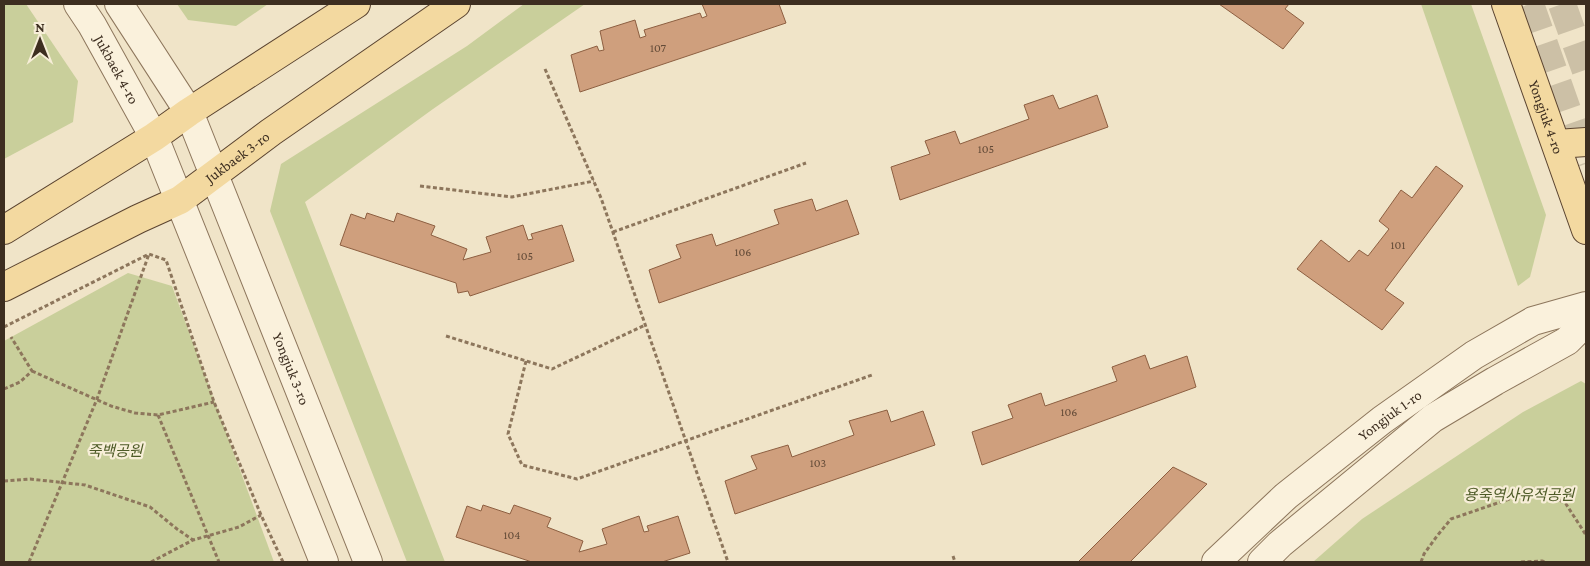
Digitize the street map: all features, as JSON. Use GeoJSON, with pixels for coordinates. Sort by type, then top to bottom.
{"type":"FeatureCollection","features":[{"type":"Feature","properties":{"kind":"main road"},"geometry":{"type":"LineString","coordinates":[[4,230],[154,137],[189,112],[356,4]]}},
{"type":"Feature","properties":{"kind":"main road","name":"Jukbaek 3-ro"},"geometry":{"type":"LineString","coordinates":[[4,287],[138,219],[180,200],[271,132],[456,4]]}},
{"type":"Feature","properties":{"kind":"main road","name":"Yongjuk 4-ro"},"geometry":{"type":"LineString","coordinates":[[1506,4],[1586,230]]}},
{"type":"Feature","properties":{"kind":"main road"},"geometry":{"type":"LineString","coordinates":[[1557,144],[1586,142]]}},
{"type":"Feature","properties":{"kind":"street","name":"Jukbaek 4-ro"},"geometry":{"type":"LineString","coordinates":[[78,4],[92,25],[154,137],[324,562]]}},
{"type":"Feature","properties":{"kind":"street"},"geometry":{"type":"LineString","coordinates":[[119,4],[189,112]]}},
{"type":"Feature","properties":{"kind":"street","name":"Yongjuk 3-ro"},"geometry":{"type":"LineString","coordinates":[[189,112],[368,562]]}},
{"type":"Feature","properties":{"kind":"street","name":"Yongjuk 1-ro"},"geometry":{"type":"LineString","coordinates":[[1216,562],[1286,496],[1382,420],[1474,355],[1533,321],[1586,306]]}},
{"type":"Feature","properties":{"kind":"street"},"geometry":{"type":"LineString","coordinates":[[1262,562],[1280,544],[1434,418],[1567,341],[1586,322]]}},
{"type":"Feature","properties":{"kind":"path"},"geometry":{"type":"LineString","coordinates":[[545,69],[594,181],[613,232],[728,562]]}},
{"type":"Feature","properties":{"kind":"path"},"geometry":{"type":"LineString","coordinates":[[613,232],[806,163]]}},
{"type":"Feature","properties":{"kind":"path"},"geometry":{"type":"LineString","coordinates":[[420,186],[512,197],[594,181]]}},
{"type":"Feature","properties":{"kind":"path"},"geometry":{"type":"LineString","coordinates":[[29,562],[97,400],[149,254]]}},
{"type":"Feature","properties":{"kind":"path"},"geometry":{"type":"LineString","coordinates":[[4,327],[149,254],[166,260],[214,402],[261,515],[283,562]]}},
{"type":"Feature","properties":{"kind":"path"},"geometry":{"type":"LineString","coordinates":[[446,336],[552,369],[645,325]]}},
{"type":"Feature","properties":{"kind":"path"},"geometry":{"type":"LineString","coordinates":[[11,337],[32,371],[110,406],[135,413],[158,415],[214,402]]}},
{"type":"Feature","properties":{"kind":"path"},"geometry":{"type":"LineString","coordinates":[[526,361],[508,434],[522,466],[577,479],[872,375]]}},
{"type":"Feature","properties":{"kind":"path"},"geometry":{"type":"LineString","coordinates":[[4,389],[20,382],[32,371]]}},
{"type":"Feature","properties":{"kind":"path"},"geometry":{"type":"LineString","coordinates":[[158,415],[219,562]]}},
{"type":"Feature","properties":{"kind":"path"},"geometry":{"type":"LineString","coordinates":[[4,481],[30,479],[85,485],[150,507],[176,529],[193,540]]}},
{"type":"Feature","properties":{"kind":"path"},"geometry":{"type":"LineString","coordinates":[[1421,562],[1424,554],[1451,519],[1518,496],[1544,490],[1566,504],[1586,535]]}},
{"type":"Feature","properties":{"kind":"path"},"geometry":{"type":"LineString","coordinates":[[151,562],[193,540],[238,527],[261,515]]}},
{"type":"Feature","properties":{"kind":"path"},"geometry":{"type":"LineString","coordinates":[[953,556],[955,562]]}},
{"type":"Feature","properties":{"kind":"path"},"geometry":{"type":"LineString","coordinates":[[1521,562],[1546,562]]}},
{"type":"Feature","properties":{"kind":"green space"},"geometry":{"type":"Polygon","coordinates":[[[4,4],[26,4],[78,81],[73,122],[4,159],[4,4]]]}},
{"type":"Feature","properties":{"kind":"green space"},"geometry":{"type":"Polygon","coordinates":[[[177,4],[268,4],[236,26],[188,20],[177,4]]]}},
{"type":"Feature","properties":{"kind":"green space"},"geometry":{"type":"Polygon","coordinates":[[[524,4],[585,4],[433,109],[305,202],[445,562],[407,562],[270,211],[281,164],[467,46],[524,4]]]}},
{"type":"Feature","properties":{"kind":"green space"},"geometry":{"type":"Polygon","coordinates":[[[1421,4],[1471,4],[1546,215],[1530,277],[1518,286],[1421,4]]]}},
{"type":"Feature","properties":{"kind":"green space","name":"죽백공원"},"geometry":{"type":"Polygon","coordinates":[[[128,273],[172,286],[274,562],[4,562],[4,341],[128,273]]]}},
{"type":"Feature","properties":{"kind":"green space","name":"용죽역사유적공원"},"geometry":{"type":"Polygon","coordinates":[[[1581,381],[1586,384],[1586,562],[1313,562],[1362,519],[1523,412],[1581,381]]]}},
{"type":"Feature","properties":{"kind":"building"},"geometry":{"type":"Polygon","coordinates":[[[702,4],[779,4],[786,23],[580,92],[571,55],[597,46],[599,51],[604,50],[600,31],[635,20],[640,38],[646,36],[644,30],[700,13],[702,18],[707,16],[702,4]]]}},
{"type":"Feature","properties":{"kind":"building"},"geometry":{"type":"Polygon","coordinates":[[[1219,4],[1289,4],[1285,9],[1304,23],[1283,49],[1219,4]]]}},
{"type":"Feature","properties":{"kind":"building"},"geometry":{"type":"Polygon","coordinates":[[[1053,95],[1059,109],[1097,95],[1108,127],[900,200],[891,167],[930,154],[925,141],[955,131],[960,144],[1029,119],[1024,105],[1053,95]]]}},
{"type":"Feature","properties":{"kind":"building"},"geometry":{"type":"Polygon","coordinates":[[[1436,166],[1463,186],[1385,290],[1404,303],[1382,330],[1297,269],[1321,240],[1349,262],[1359,250],[1368,256],[1389,229],[1379,221],[1401,190],[1412,198],[1436,166]]]}},
{"type":"Feature","properties":{"kind":"building"},"geometry":{"type":"Polygon","coordinates":[[[812,199],[816,211],[847,200],[859,234],[659,303],[649,270],[681,258],[676,245],[712,234],[716,246],[779,224],[774,210],[812,199]]]}},
{"type":"Feature","properties":{"kind":"building"},"geometry":{"type":"Polygon","coordinates":[[[367,213],[394,222],[397,213],[435,226],[431,235],[467,249],[463,260],[491,252],[486,237],[523,225],[528,240],[533,239],[531,234],[562,225],[574,261],[470,296],[468,291],[458,293],[456,283],[340,245],[351,214],[365,219],[367,213]]]}},
{"type":"Feature","properties":{"kind":"building"},"geometry":{"type":"Polygon","coordinates":[[[1145,355],[1150,369],[1187,356],[1196,387],[982,465],[972,432],[1013,418],[1008,405],[1041,393],[1045,406],[1117,381],[1112,367],[1145,355]]]}},
{"type":"Feature","properties":{"kind":"building"},"geometry":{"type":"Polygon","coordinates":[[[887,410],[891,422],[923,411],[935,445],[735,514],[725,481],[757,469],[751,456],[788,445],[792,457],[854,435],[849,421],[887,410]]]}},
{"type":"Feature","properties":{"kind":"building"},"geometry":{"type":"Polygon","coordinates":[[[1173,467],[1207,484],[1130,562],[1078,562],[1173,467]]]}},
{"type":"Feature","properties":{"kind":"building"},"geometry":{"type":"Polygon","coordinates":[[[483,505],[510,514],[514,505],[551,518],[547,527],[583,541],[579,552],[607,544],[602,529],[639,516],[644,532],[649,531],[647,526],[678,516],[690,553],[662,562],[532,562],[456,537],[467,506],[481,511],[483,505]]]}},
{"type":"Feature","properties":{"kind":"tunnel"},"geometry":{"type":"LineString","coordinates":[[1530,4],[1586,164]]}},
{"type":"Feature","properties":{"kind":"tunnel"},"geometry":{"type":"LineString","coordinates":[[1562,4],[1586,71]]}}]}
